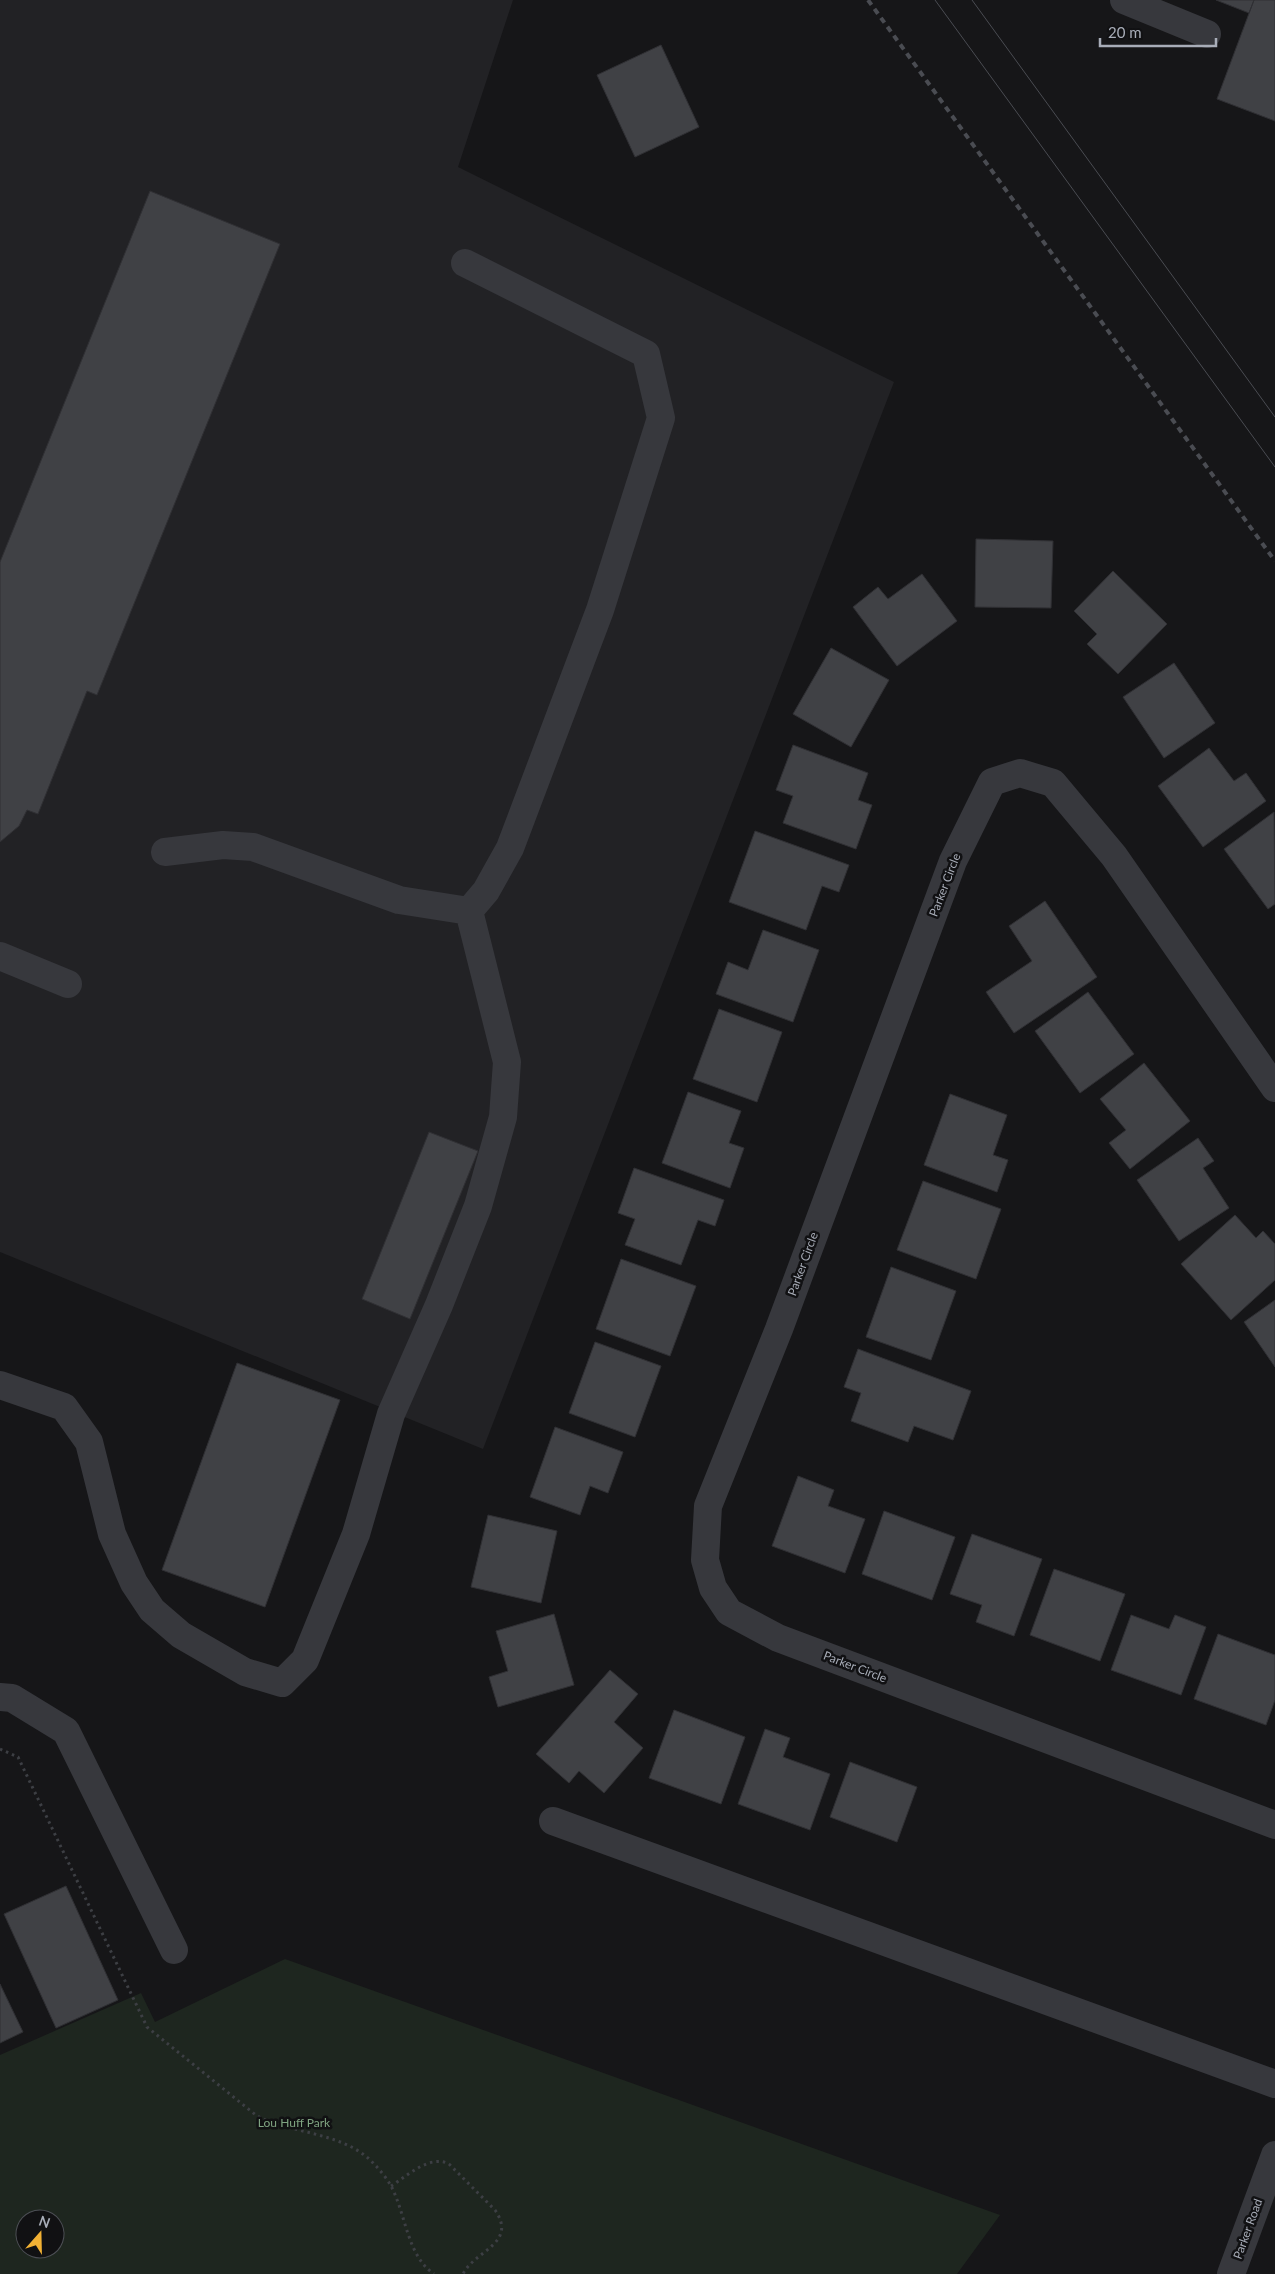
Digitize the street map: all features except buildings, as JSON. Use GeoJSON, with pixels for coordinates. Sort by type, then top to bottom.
{"type":"FeatureCollection","features":[{"type":"Feature","properties":{"kind":"street"},"geometry":{"type":"LineString","coordinates":[[1124,0],[1207,34]]}},
{"type":"Feature","properties":{"kind":"street"},"geometry":{"type":"LineString","coordinates":[[465,263],[646,354],[661,418],[600,610],[510,848],[486,891],[469,911]]}},
{"type":"Feature","properties":{"kind":"street","name":"Parker Circle"},"geometry":{"type":"LineString","coordinates":[[1275,1088],[1114,856],[1052,783],[1020,773],[992,782],[953,861],[779,1329],[708,1506],[704,1560],[713,1588],[729,1612],[778,1638],[1275,1825]]}},
{"type":"Feature","properties":{"kind":"street"},"geometry":{"type":"LineString","coordinates":[[164,852],[223,845],[253,847],[399,900],[469,911]]}},
{"type":"Feature","properties":{"kind":"street"},"geometry":{"type":"LineString","coordinates":[[0,1385],[64,1407],[89,1442],[112,1534],[134,1583],[152,1610],[181,1635],[245,1672],[282,1683],[305,1660],[356,1534],[391,1414],[439,1305],[478,1206],[503,1117],[507,1062],[469,911]]}},
{"type":"Feature","properties":{"kind":"street"},"geometry":{"type":"LineString","coordinates":[[0,956],[68,984]]}},
{"type":"Feature","properties":{"kind":"street"},"geometry":{"type":"LineString","coordinates":[[0,1697],[12,1698],[66,1732],[174,1950]]}},
{"type":"Feature","properties":{"kind":"street"},"geometry":{"type":"LineString","coordinates":[[552,1821],[1275,2084]]}},
{"type":"Feature","properties":{"kind":"street","name":"Parker Road"},"geometry":{"type":"LineString","coordinates":[[1231,2274],[1275,2155]]}},
{"type":"Feature","properties":{"kind":"path"},"geometry":{"type":"LineString","coordinates":[[0,1749],[18,1757],[147,2027],[257,2116],[270,2123],[336,2140],[358,2150],[375,2164],[391,2186],[414,2249],[425,2268],[434,2274]]}},
{"type":"Feature","properties":{"kind":"path"},"geometry":{"type":"LineString","coordinates":[[391,2186],[432,2161],[441,2160],[448,2164],[495,2210],[500,2217],[501,2235],[497,2243],[473,2261],[463,2274]]}},
{"type":"Feature","properties":{"kind":"shaded area"},"geometry":{"type":"Polygon","coordinates":[[[0,0],[513,0],[458,167],[894,382],[483,1449],[0,1252],[0,0]]]}},
{"type":"Feature","properties":{"kind":"green space","name":"Lou Huff Park"},"geometry":{"type":"Polygon","coordinates":[[[285,1959],[1000,2215],[957,2274],[0,2274],[0,2055],[141,1993],[155,2022],[285,1959]]]}},
{"type":"Feature","properties":{"kind":"tram line"},"geometry":{"type":"LineString","coordinates":[[935,0],[1275,467]]}},
{"type":"Feature","properties":{"kind":"tram line"},"geometry":{"type":"LineString","coordinates":[[972,0],[1275,417]]}},
{"type":"Feature","properties":{"kind":"railway"},"geometry":{"type":"LineString","coordinates":[[868,0],[1275,561]]}}]}
